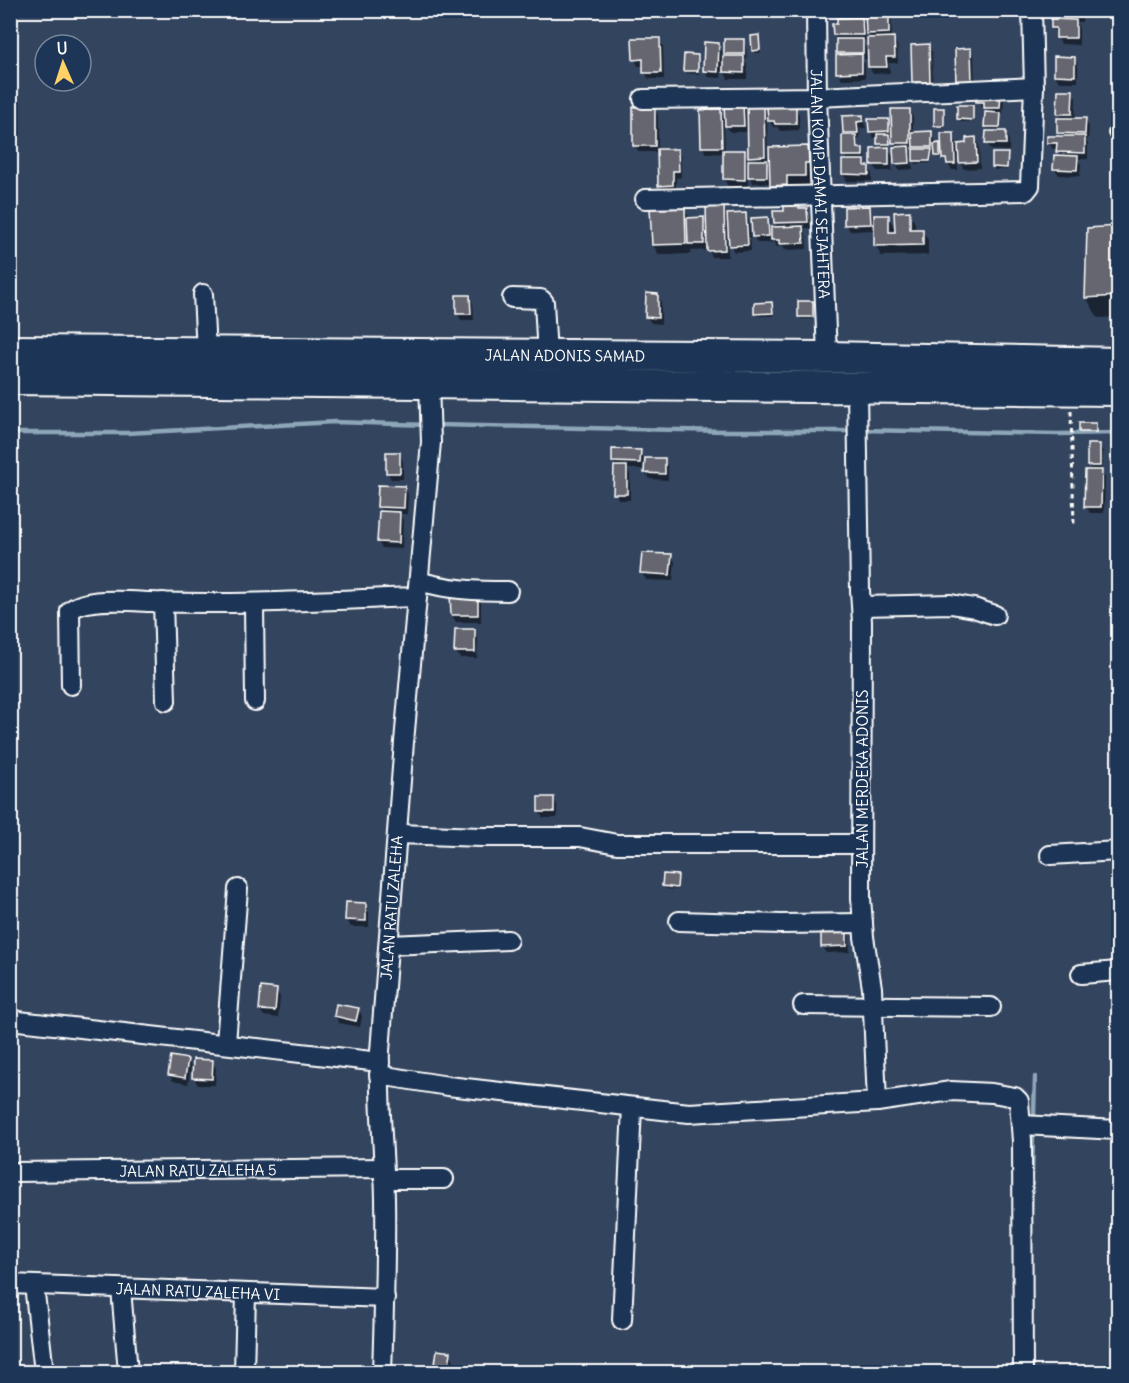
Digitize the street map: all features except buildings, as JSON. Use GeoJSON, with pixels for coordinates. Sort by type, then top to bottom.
{"type":"FeatureCollection","features":[{"type":"Feature","properties":{"kind":"highway","name":"JALAN ADONIS SAMAD"},"geometry":{"type":"LineString","coordinates":[[10,351],[826,357],[978,375],[1119,363]]}},
{"type":"Feature","properties":{"kind":"highway"},"geometry":{"type":"LineString","coordinates":[[10,379],[430,395],[857,400],[978,375],[1119,390]]}},
{"type":"Feature","properties":{"kind":"street","name":"JALAN KOMP. DAMAI SEJAHTERA"},"geometry":{"type":"LineString","coordinates":[[816,10],[826,357]]}},
{"type":"Feature","properties":{"kind":"street"},"geometry":{"type":"LineString","coordinates":[[645,199],[1026,192],[1030,186],[1034,87],[1032,10]]}},
{"type":"Feature","properties":{"kind":"street"},"geometry":{"type":"LineString","coordinates":[[643,99],[817,97],[1034,87]]}},
{"type":"Feature","properties":{"kind":"street"},"geometry":{"type":"LineString","coordinates":[[203,294],[206,352]]}},
{"type":"Feature","properties":{"kind":"street"},"geometry":{"type":"LineString","coordinates":[[512,298],[541,299],[544,302],[547,356]]}},
{"type":"Feature","properties":{"kind":"street","name":"JALAN RATU ZALEHA"},"geometry":{"type":"LineString","coordinates":[[382,1372],[385,1298],[384,1174],[379,1068],[431,442],[430,395]]}},
{"type":"Feature","properties":{"kind":"street","name":"JALAN MERDEKA ADONIS"},"geometry":{"type":"LineString","coordinates":[[857,400],[862,606],[863,922],[872,1005],[877,1102]]}},
{"type":"Feature","properties":{"kind":"street"},"geometry":{"type":"LineString","coordinates":[[71,685],[70,612],[76,606],[89,603],[254,603],[438,586],[481,591],[508,591]]}},
{"type":"Feature","properties":{"kind":"street"},"geometry":{"type":"LineString","coordinates":[[163,602],[166,700]]}},
{"type":"Feature","properties":{"kind":"street"},"geometry":{"type":"LineString","coordinates":[[254,603],[255,701]]}},
{"type":"Feature","properties":{"kind":"street"},"geometry":{"type":"LineString","coordinates":[[862,606],[951,604],[995,615]]}},
{"type":"Feature","properties":{"kind":"street"},"geometry":{"type":"LineString","coordinates":[[398,834],[580,837],[617,844],[861,844]]}},
{"type":"Feature","properties":{"kind":"street"},"geometry":{"type":"LineString","coordinates":[[1050,855],[1119,851]]}},
{"type":"Feature","properties":{"kind":"street"},"geometry":{"type":"LineString","coordinates":[[226,1043],[238,889]]}},
{"type":"Feature","properties":{"kind":"street"},"geometry":{"type":"LineString","coordinates":[[679,921],[781,924],[863,922]]}},
{"type":"Feature","properties":{"kind":"street"},"geometry":{"type":"LineString","coordinates":[[389,945],[508,940]]}},
{"type":"Feature","properties":{"kind":"street"},"geometry":{"type":"LineString","coordinates":[[1081,974],[1119,971]]}},
{"type":"Feature","properties":{"kind":"street"},"geometry":{"type":"LineString","coordinates":[[803,1005],[991,1007]]}},
{"type":"Feature","properties":{"kind":"street"},"geometry":{"type":"LineString","coordinates":[[10,1020],[226,1043],[379,1068],[448,1086],[689,1113],[877,1102],[951,1091],[1015,1097],[1019,1101],[1022,1125],[1023,1372]]}},
{"type":"Feature","properties":{"kind":"street"},"geometry":{"type":"LineString","coordinates":[[622,1320],[632,1107]]}},
{"type":"Feature","properties":{"kind":"street"},"geometry":{"type":"LineString","coordinates":[[1022,1125],[1119,1130]]}},
{"type":"Feature","properties":{"kind":"street","name":"JALAN RATU ZALEHA 5"},"geometry":{"type":"LineString","coordinates":[[14,1172],[384,1174],[444,1179]]}},
{"type":"Feature","properties":{"kind":"street","name":"JALAN RATU ZALEHA VI"},"geometry":{"type":"LineString","coordinates":[[10,1284],[385,1298]]}},
{"type":"Feature","properties":{"kind":"street"},"geometry":{"type":"LineString","coordinates":[[34,1285],[44,1372]]}},
{"type":"Feature","properties":{"kind":"street"},"geometry":{"type":"LineString","coordinates":[[121,1289],[128,1372]]}},
{"type":"Feature","properties":{"kind":"street"},"geometry":{"type":"LineString","coordinates":[[244,1372],[246,1294]]}},
{"type":"Feature","properties":{"kind":"path"},"geometry":{"type":"LineString","coordinates":[[1071,411],[1074,526]]}},
{"type":"Feature","properties":{"kind":"waterway"},"geometry":{"type":"LineString","coordinates":[[10,433],[127,433],[335,422],[428,425]]}},
{"type":"Feature","properties":{"kind":"waterway"},"geometry":{"type":"LineString","coordinates":[[436,425],[726,431],[853,431]]}},
{"type":"Feature","properties":{"kind":"waterway"},"geometry":{"type":"LineString","coordinates":[[862,430],[1118,433]]}},
{"type":"Feature","properties":{"kind":"waterway"},"geometry":{"type":"LineString","coordinates":[[1034,1114],[1035,1077]]}},
{"type":"Feature","properties":{"kind":"waterway"},"geometry":{"type":"LineString","coordinates":[[1031,1210],[1033,1138]]}}]}
